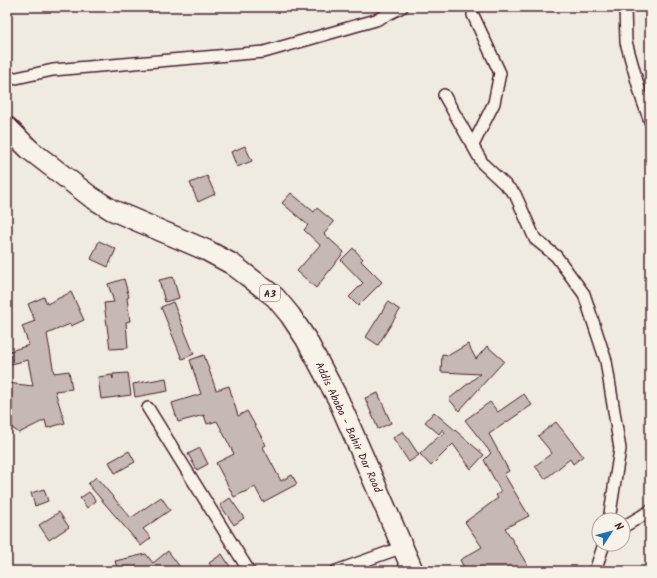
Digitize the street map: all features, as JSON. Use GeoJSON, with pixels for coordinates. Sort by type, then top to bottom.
{"type":"FeatureCollection","features":[{"type":"Feature","properties":{"kind":"highway","name":"Addis Ababa - Bahir Dar Road"},"geometry":{"type":"LineString","coordinates":[[7,127],[30,150],[112,210],[206,250],[232,264],[275,297],[290,315],[323,369],[338,399],[413,571]]}},
{"type":"Feature","properties":{"kind":"street"},"geometry":{"type":"LineString","coordinates":[[7,80],[53,70],[264,52],[376,20],[402,7]]}},
{"type":"Feature","properties":{"kind":"street"},"geometry":{"type":"LineString","coordinates":[[625,7],[626,42],[642,99],[650,121]]}},
{"type":"Feature","properties":{"kind":"street"},"geometry":{"type":"LineString","coordinates":[[473,15],[500,73],[494,104],[473,145]]}},
{"type":"Feature","properties":{"kind":"street"},"geometry":{"type":"LineString","coordinates":[[444,95],[483,164],[515,194],[535,239],[556,256],[584,294],[606,361],[620,449],[610,512]]}},
{"type":"Feature","properties":{"kind":"street"},"geometry":{"type":"LineString","coordinates":[[148,408],[249,571]]}},
{"type":"Feature","properties":{"kind":"street"},"geometry":{"type":"LineString","coordinates":[[631,522],[650,510]]}},
{"type":"Feature","properties":{"kind":"street"},"geometry":{"type":"LineString","coordinates":[[336,571],[403,547]]}},
{"type":"Feature","properties":{"kind":"street"},"geometry":{"type":"LineString","coordinates":[[595,571],[601,552]]}},
{"type":"Feature","properties":{"kind":"building"},"geometry":{"type":"Polygon","coordinates":[[[245,146],[252,161],[237,167],[231,152],[245,146]]]}},
{"type":"Feature","properties":{"kind":"building"},"geometry":{"type":"Polygon","coordinates":[[[207,176],[215,194],[198,202],[190,183],[207,176]]]}},
{"type":"Feature","properties":{"kind":"building"},"geometry":{"type":"Polygon","coordinates":[[[291,193],[314,212],[317,208],[334,222],[324,234],[344,252],[316,288],[297,271],[320,245],[304,230],[308,225],[282,203],[291,193]]]}},
{"type":"Feature","properties":{"kind":"building"},"geometry":{"type":"Polygon","coordinates":[[[99,241],[116,249],[108,267],[91,259],[99,241]]]}},
{"type":"Feature","properties":{"kind":"building"},"geometry":{"type":"Polygon","coordinates":[[[353,248],[363,259],[361,261],[382,282],[358,306],[349,297],[363,283],[341,260],[353,248]]]}},
{"type":"Feature","properties":{"kind":"building"},"geometry":{"type":"Polygon","coordinates":[[[173,277],[179,298],[165,302],[159,280],[173,277]]]}},
{"type":"Feature","properties":{"kind":"building"},"geometry":{"type":"Polygon","coordinates":[[[124,279],[129,297],[127,298],[130,321],[126,322],[128,348],[110,349],[104,303],[114,302],[108,284],[124,279]]]}},
{"type":"Feature","properties":{"kind":"building"},"geometry":{"type":"Polygon","coordinates":[[[71,292],[84,320],[71,326],[70,324],[47,334],[54,373],[69,371],[72,389],[55,391],[65,423],[47,428],[45,420],[19,433],[7,424],[7,383],[33,386],[28,360],[7,365],[7,352],[29,345],[22,326],[35,321],[28,304],[44,297],[47,304],[71,292]]]}},
{"type":"Feature","properties":{"kind":"building"},"geometry":{"type":"Polygon","coordinates":[[[173,302],[194,354],[182,359],[161,307],[173,302]]]}},
{"type":"Feature","properties":{"kind":"building"},"geometry":{"type":"Polygon","coordinates":[[[388,302],[400,310],[378,345],[366,337],[388,302]]]}},
{"type":"Feature","properties":{"kind":"building"},"geometry":{"type":"Polygon","coordinates":[[[468,344],[476,359],[487,346],[504,361],[459,411],[449,399],[480,374],[441,372],[442,354],[449,355],[468,344]]]}},
{"type":"Feature","properties":{"kind":"building"},"geometry":{"type":"Polygon","coordinates":[[[204,355],[216,390],[229,386],[238,416],[247,411],[266,445],[263,447],[281,481],[292,475],[297,484],[263,502],[255,487],[234,497],[216,463],[234,454],[217,421],[207,424],[204,415],[178,422],[172,403],[201,394],[190,360],[204,355]]]}},
{"type":"Feature","properties":{"kind":"building"},"geometry":{"type":"Polygon","coordinates":[[[128,373],[131,395],[101,399],[98,377],[112,375],[113,379],[113,374],[128,373]]]}},
{"type":"Feature","properties":{"kind":"building"},"geometry":{"type":"Polygon","coordinates":[[[166,378],[168,391],[135,397],[133,384],[166,378]]]}},
{"type":"Feature","properties":{"kind":"building"},"geometry":{"type":"Polygon","coordinates":[[[378,393],[391,423],[378,429],[365,398],[378,393]]]}},
{"type":"Feature","properties":{"kind":"building"},"geometry":{"type":"Polygon","coordinates":[[[524,394],[532,405],[489,434],[509,471],[504,474],[529,516],[505,528],[531,571],[466,571],[460,560],[482,547],[465,522],[498,498],[496,495],[501,492],[484,460],[491,453],[465,420],[490,402],[498,412],[524,394]]]}},
{"type":"Feature","properties":{"kind":"building"},"geometry":{"type":"Polygon","coordinates":[[[434,412],[484,455],[471,469],[453,444],[431,466],[420,454],[440,435],[441,436],[445,433],[443,429],[439,434],[425,422],[434,412]]]}},
{"type":"Feature","properties":{"kind":"building"},"geometry":{"type":"Polygon","coordinates":[[[556,422],[583,456],[573,464],[570,459],[545,479],[535,466],[552,453],[538,436],[556,422]]]}},
{"type":"Feature","properties":{"kind":"building"},"geometry":{"type":"Polygon","coordinates":[[[403,431],[419,455],[409,462],[393,438],[403,431]]]}},
{"type":"Feature","properties":{"kind":"building"},"geometry":{"type":"Polygon","coordinates":[[[200,448],[208,464],[197,470],[188,454],[200,448]]]}},
{"type":"Feature","properties":{"kind":"building"},"geometry":{"type":"Polygon","coordinates":[[[129,451],[135,462],[115,473],[109,462],[129,451]]]}},
{"type":"Feature","properties":{"kind":"building"},"geometry":{"type":"Polygon","coordinates":[[[96,477],[131,518],[161,497],[170,510],[143,529],[151,538],[141,546],[88,484],[96,477]]]}},
{"type":"Feature","properties":{"kind":"building"},"geometry":{"type":"Polygon","coordinates":[[[44,489],[48,501],[35,506],[31,493],[44,489]]]}},
{"type":"Feature","properties":{"kind":"building"},"geometry":{"type":"Polygon","coordinates":[[[89,492],[96,501],[87,508],[80,498],[89,492]]]}},
{"type":"Feature","properties":{"kind":"building"},"geometry":{"type":"Polygon","coordinates":[[[230,498],[244,518],[234,525],[220,505],[230,498]]]}},
{"type":"Feature","properties":{"kind":"building"},"geometry":{"type":"Polygon","coordinates":[[[59,512],[69,527],[49,540],[39,525],[59,512]]]}},
{"type":"Feature","properties":{"kind":"building"},"geometry":{"type":"Polygon","coordinates":[[[168,551],[183,571],[118,571],[115,561],[146,554],[153,563],[168,551]]]}},
{"type":"Feature","properties":{"kind":"building"},"geometry":{"type":"Polygon","coordinates":[[[222,554],[233,571],[214,571],[209,563],[222,554]]]}}]}
